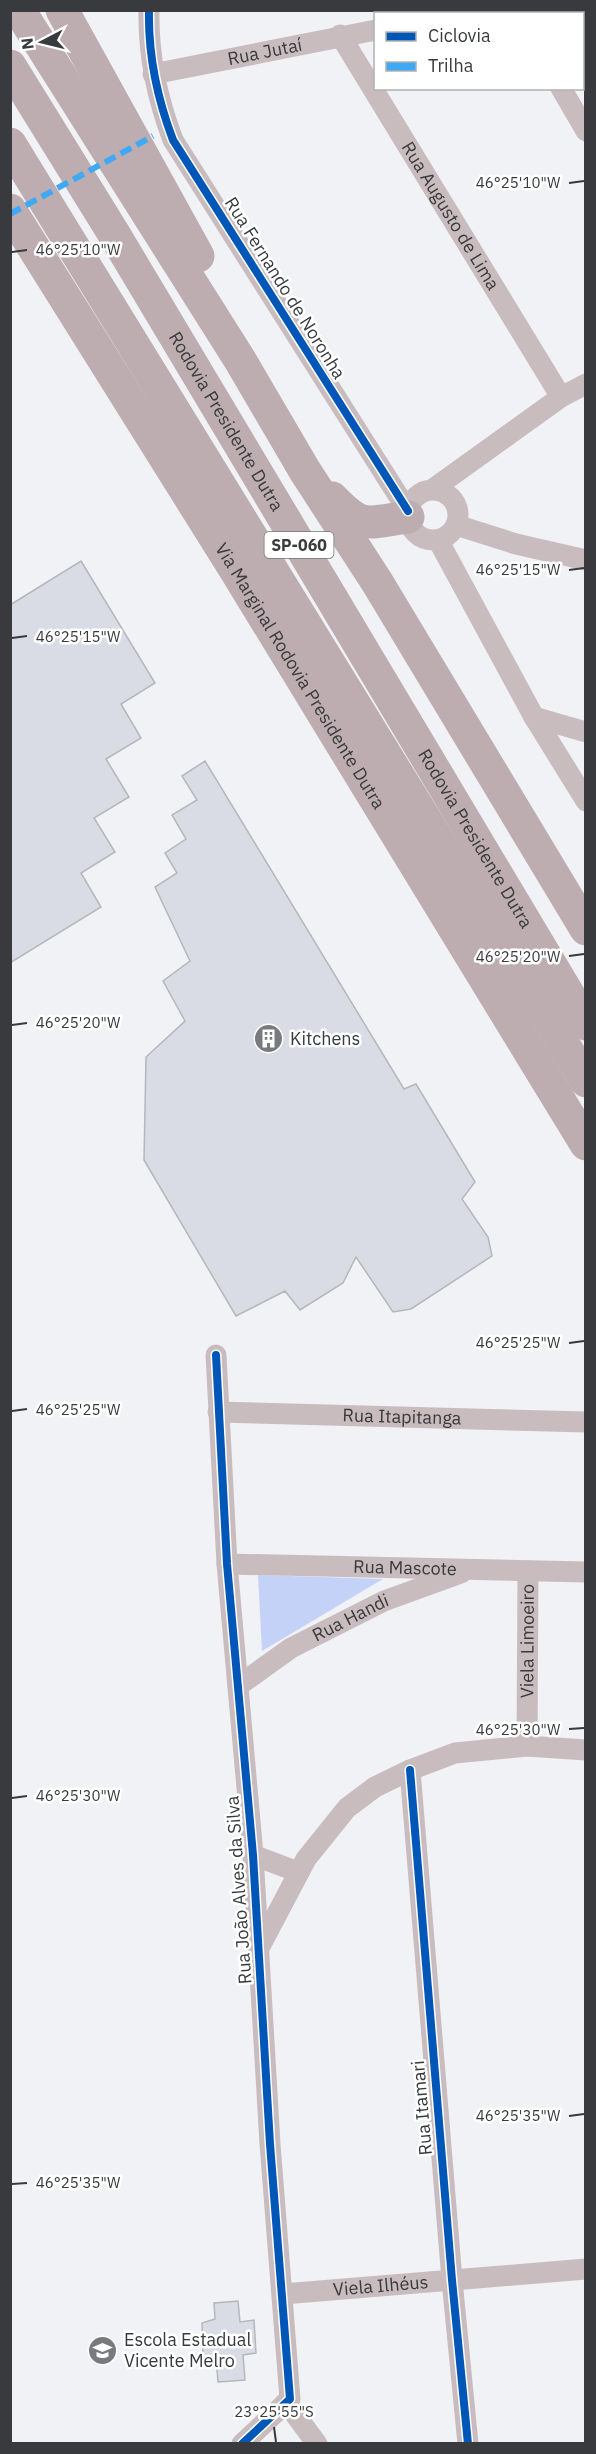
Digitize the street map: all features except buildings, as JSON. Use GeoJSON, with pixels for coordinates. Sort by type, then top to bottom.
{"type":"FeatureCollection","features":[{"type":"Feature","properties":{"kind":"highway","name":"SP-060"},"geometry":{"type":"LineString","coordinates":[[20,10],[240,360],[305,471],[377,582],[585,929]]}},
{"type":"Feature","properties":{"kind":"highway"},"geometry":{"type":"LineString","coordinates":[[62,10],[223,303],[240,360]]}},
{"type":"Feature","properties":{"kind":"highway","name":"Rodovia Presidente Dutra"},"geometry":{"type":"LineString","coordinates":[[10,66],[114,234],[585,1024]]}},
{"type":"Feature","properties":{"kind":"highway","name":"Rodovia Presidente Dutra"},"geometry":{"type":"LineString","coordinates":[[10,144],[585,1081]]}},
{"type":"Feature","properties":{"kind":"highway","name":"Via Marginal Rodovia Presidente Dutra"},"geometry":{"type":"LineString","coordinates":[[10,210],[236,571],[585,1144]]}},
{"type":"Feature","properties":{"kind":"highway"},"geometry":{"type":"LineString","coordinates":[[305,471],[351,517],[361,522],[408,514]]}},
{"type":"Feature","properties":{"kind":"street","name":"Rua Fernando de Noronha"},"geometry":{"type":"LineString","coordinates":[[149,10],[153,74],[161,108],[173,140],[408,514]]}},
{"type":"Feature","properties":{"kind":"street","name":"Rua Jutaí"},"geometry":{"type":"LineString","coordinates":[[153,74],[340,35],[374,30]]}},
{"type":"Feature","properties":{"kind":"street","name":"Rua Augusto de Lima"},"geometry":{"type":"LineString","coordinates":[[340,35],[561,397]]}},
{"type":"Feature","properties":{"kind":"street"},"geometry":{"type":"LineString","coordinates":[[562,90],[585,131]]}},
{"type":"Feature","properties":{"kind":"street"},"geometry":{"type":"LineString","coordinates":[[433,489],[561,397],[585,384]]}},
{"type":"Feature","properties":{"kind":"street"},"geometry":{"type":"LineString","coordinates":[[433,489],[446,493],[456,504],[458,518],[449,535],[438,540],[418,536],[410,524],[408,514],[414,498],[426,490],[433,489]]}},
{"type":"Feature","properties":{"kind":"street"},"geometry":{"type":"LineString","coordinates":[[456,525],[516,544],[585,560]]}},
{"type":"Feature","properties":{"kind":"street"},"geometry":{"type":"LineString","coordinates":[[438,540],[534,717],[585,801]]}},
{"type":"Feature","properties":{"kind":"street"},"geometry":{"type":"LineString","coordinates":[[534,717],[585,732]]}},
{"type":"Feature","properties":{"kind":"street","name":"Rua João Alves da Silva"},"geometry":{"type":"LineString","coordinates":[[216,1355],[227,1564],[253,1855],[270,2144],[290,2399],[279,2409]]}},
{"type":"Feature","properties":{"kind":"street","name":"Rua Itapitanga"},"geometry":{"type":"LineString","coordinates":[[218,1412],[585,1422]]}},
{"type":"Feature","properties":{"kind":"street","name":"Rua Mascote"},"geometry":{"type":"LineString","coordinates":[[227,1564],[585,1572]]}},
{"type":"Feature","properties":{"kind":"street","name":"Rua Handi"},"geometry":{"type":"LineString","coordinates":[[238,1686],[291,1648],[384,1601],[472,1568]]}},
{"type":"Feature","properties":{"kind":"street","name":"Viela Limoeiro"},"geometry":{"type":"LineString","coordinates":[[527,1746],[528,1571]]}},
{"type":"Feature","properties":{"kind":"street"},"geometry":{"type":"LineString","coordinates":[[259,1949],[298,1872],[324,1834],[347,1809],[375,1787],[410,1770],[455,1753],[527,1746],[585,1756]]}},
{"type":"Feature","properties":{"kind":"street","name":"Rua Itamari"},"geometry":{"type":"LineString","coordinates":[[410,1770],[452,2280],[468,2444]]}},
{"type":"Feature","properties":{"kind":"street"},"geometry":{"type":"LineString","coordinates":[[253,1855],[298,1872]]}},
{"type":"Feature","properties":{"kind":"street","name":"Viela Ilhéus"},"geometry":{"type":"LineString","coordinates":[[283,2295],[585,2269]]}},
{"type":"Feature","properties":{"kind":"street"},"geometry":{"type":"LineString","coordinates":[[242,2444],[279,2409],[316,2442]]}},
{"type":"Feature","properties":{"kind":"shaded area"},"geometry":{"type":"Polygon","coordinates":[[[258,1575],[383,1579],[262,1651],[258,1575]]]}},
{"type":"Feature","properties":{"kind":"marked path"},"geometry":{"type":"LineString","coordinates":[[10,214],[153,136]]}},
{"type":"Feature","properties":{"kind":"cycle path"},"geometry":{"type":"LineString","coordinates":[[149,10],[150,44],[155,76],[162,108],[173,140],[408,511]]}},
{"type":"Feature","properties":{"kind":"cycle path"},"geometry":{"type":"LineString","coordinates":[[216,1355],[227,1564],[253,1855],[270,2144],[290,2399],[242,2444]]}},
{"type":"Feature","properties":{"kind":"cycle path"},"geometry":{"type":"LineString","coordinates":[[410,1770],[452,2280],[468,2444]]}},
{"type":"Feature","properties":{"kind":"place","name":"Kitchens"},"geometry":{"type":"Point","coordinates":[269,1039]}},
{"type":"Feature","properties":{"kind":"place","name":"Escola Estadual Vicente Melro"},"geometry":{"type":"Point","coordinates":[103,2350]}}]}
